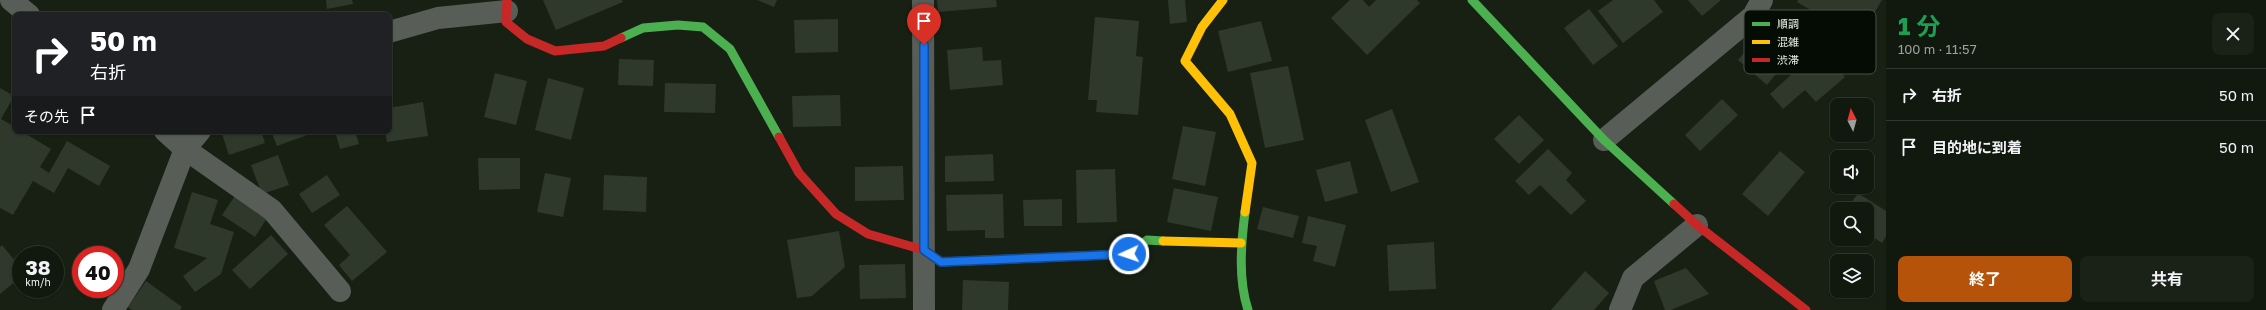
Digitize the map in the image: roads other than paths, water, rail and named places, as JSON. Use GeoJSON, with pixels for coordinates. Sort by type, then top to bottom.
{"type":"FeatureCollection","features":[{"type":"Feature","properties":{"kind":"street"},"geometry":{"type":"LineString","coordinates":[[11,0],[25,12]]}},
{"type":"Feature","properties":{"kind":"street"},"geometry":{"type":"LineString","coordinates":[[923,0],[924,310]]}},
{"type":"Feature","properties":{"kind":"street"},"geometry":{"type":"LineString","coordinates":[[1222,0],[1202,27],[1185,61],[1230,114],[1252,163],[1241,243],[1244,297],[1248,310]]}},
{"type":"Feature","properties":{"kind":"street"},"geometry":{"type":"LineString","coordinates":[[1472,0],[1604,140],[1697,225],[1806,310]]}},
{"type":"Feature","properties":{"kind":"street"},"geometry":{"type":"LineString","coordinates":[[1756,10],[1762,0]]}},
{"type":"Feature","properties":{"kind":"street"},"geometry":{"type":"LineString","coordinates":[[392,31],[438,18],[507,6],[506,22],[528,39],[555,51],[604,46],[643,28],[678,25],[704,27],[730,49],[799,173],[836,214],[868,234],[924,250],[941,262],[1129,254],[1147,240],[1241,243]]}},
{"type":"Feature","properties":{"kind":"street"},"geometry":{"type":"LineString","coordinates":[[1604,140],[1744,23]]}},
{"type":"Feature","properties":{"kind":"street"},"geometry":{"type":"LineString","coordinates":[[168,134],[185,149],[272,210],[340,291]]}},
{"type":"Feature","properties":{"kind":"street"},"geometry":{"type":"LineString","coordinates":[[113,310],[139,269],[185,149],[198,134]]}},
{"type":"Feature","properties":{"kind":"street"},"geometry":{"type":"LineString","coordinates":[[1620,310],[1633,278],[1697,225]]}}]}
